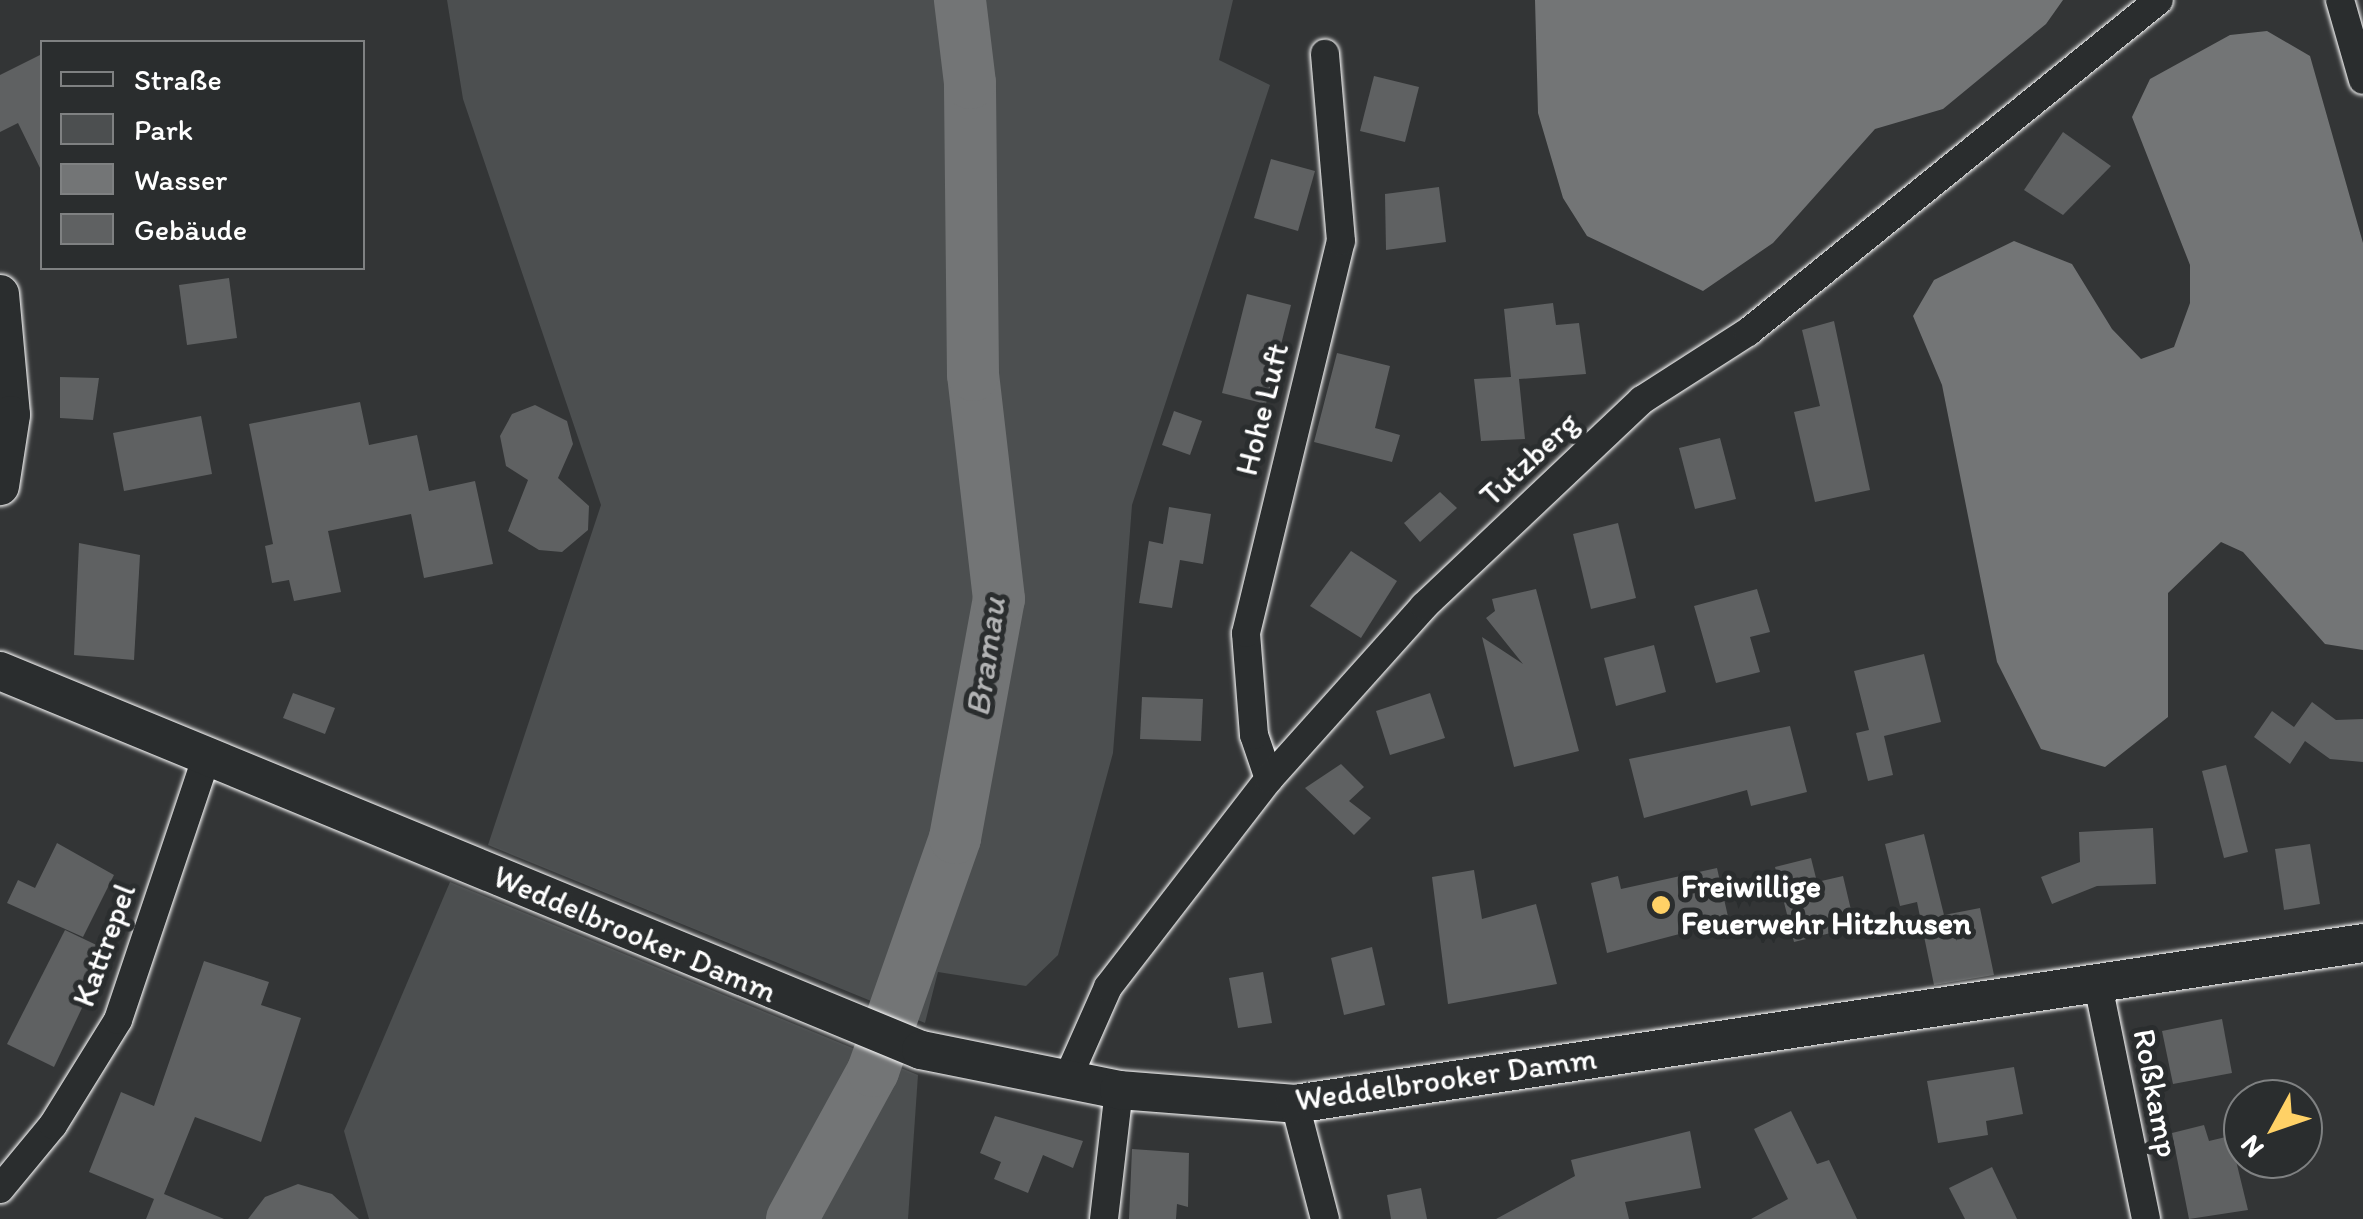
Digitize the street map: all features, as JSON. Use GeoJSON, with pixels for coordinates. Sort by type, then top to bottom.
{"type":"FeatureCollection","features":[{"type":"Feature","properties":{"kind":"street","name":"Tutzberg"},"geometry":{"type":"LineString","coordinates":[[1066,1082],[1108,988],[1269,779],[1424,606],[1642,400],[1748,332],[2159,0]]}},
{"type":"Feature","properties":{"kind":"street"},"geometry":{"type":"LineString","coordinates":[[2340,0],[2363,80]]}},
{"type":"Feature","properties":{"kind":"street","name":"Hohe Luft"},"geometry":{"type":"LineString","coordinates":[[1269,779],[1254,735],[1246,633],[1341,241],[1325,54]]}},
{"type":"Feature","properties":{"kind":"street"},"geometry":{"type":"LineString","coordinates":[[0,294],[11,415],[0,486]]}},
{"type":"Feature","properties":{"kind":"street","name":"Weddelbrooker Damm"},"geometry":{"type":"LineString","coordinates":[[0,671],[921,1050],[1119,1090],[1295,1104],[2097,980],[2363,943]]}},
{"type":"Feature","properties":{"kind":"street","name":"Kattrepel"},"geometry":{"type":"LineString","coordinates":[[0,1190],[53,1125],[118,1020],[207,756]]}},
{"type":"Feature","properties":{"kind":"street","name":"Roßkamp"},"geometry":{"type":"LineString","coordinates":[[2097,980],[2146,1219]]}},
{"type":"Feature","properties":{"kind":"street"},"geometry":{"type":"LineString","coordinates":[[1104,1219],[1119,1090]]}},
{"type":"Feature","properties":{"kind":"street"},"geometry":{"type":"LineString","coordinates":[[1295,1104],[1325,1219]]}},
{"type":"Feature","properties":{"kind":"green space"},"geometry":{"type":"Polygon","coordinates":[[[447,0],[1233,0],[1219,60],[1270,85],[1132,505],[1113,753],[1058,955],[1026,986],[938,972],[925,1023],[488,845],[601,505],[463,99],[447,0]]]}},
{"type":"Feature","properties":{"kind":"green space"},"geometry":{"type":"Polygon","coordinates":[[[450,882],[918,1075],[908,1219],[369,1219],[344,1131],[450,882]]]}},
{"type":"Feature","properties":{"kind":"water"},"geometry":{"type":"Polygon","coordinates":[[[1535,0],[2063,0],[2046,24],[1943,109],[1875,129],[1773,243],[1703,291],[1587,236],[1563,198],[1538,113],[1535,0]]]}},
{"type":"Feature","properties":{"kind":"water"},"geometry":{"type":"Polygon","coordinates":[[[2267,31],[2310,56],[2363,243],[2363,650],[2325,644],[2243,552],[2221,542],[2168,593],[2168,717],[2105,767],[2041,749],[1997,662],[1942,385],[1913,316],[1934,280],[2014,241],[2072,264],[2112,329],[2141,359],[2174,347],[2190,303],[2190,265],[2132,117],[2150,79],[2230,35],[2267,31]]]}},
{"type":"Feature","properties":{"kind":"building"},"geometry":{"type":"Polygon","coordinates":[[[40,55],[40,168],[18,123],[0,132],[0,75],[40,55]]]}},
{"type":"Feature","properties":{"kind":"building"},"geometry":{"type":"Polygon","coordinates":[[[1374,76],[1419,87],[1405,142],[1360,131],[1374,76]]]}},
{"type":"Feature","properties":{"kind":"building"},"geometry":{"type":"Polygon","coordinates":[[[2063,132],[2111,166],[2063,215],[2024,190],[2063,132]]]}},
{"type":"Feature","properties":{"kind":"building"},"geometry":{"type":"Polygon","coordinates":[[[1271,159],[1315,171],[1298,231],[1254,218],[1271,159]]]}},
{"type":"Feature","properties":{"kind":"building"},"geometry":{"type":"Polygon","coordinates":[[[1439,187],[1446,242],[1386,250],[1385,194],[1439,187]]]}},
{"type":"Feature","properties":{"kind":"building"},"geometry":{"type":"Polygon","coordinates":[[[229,278],[237,338],[187,345],[179,285],[229,278]]]}},
{"type":"Feature","properties":{"kind":"building"},"geometry":{"type":"Polygon","coordinates":[[[1247,294],[1291,305],[1266,404],[1222,393],[1247,294]]]}},
{"type":"Feature","properties":{"kind":"building"},"geometry":{"type":"Polygon","coordinates":[[[1553,303],[1556,325],[1579,323],[1586,374],[1519,379],[1525,439],[1481,441],[1474,379],[1511,377],[1504,309],[1553,303]]]}},
{"type":"Feature","properties":{"kind":"building"},"geometry":{"type":"Polygon","coordinates":[[[1834,321],[1870,490],[1815,502],[1794,412],[1820,406],[1802,330],[1834,321]]]}},
{"type":"Feature","properties":{"kind":"building"},"geometry":{"type":"Polygon","coordinates":[[[1337,353],[1390,366],[1375,428],[1400,435],[1392,462],[1314,442],[1337,353]]]}},
{"type":"Feature","properties":{"kind":"building"},"geometry":{"type":"Polygon","coordinates":[[[60,377],[99,378],[93,420],[60,418],[60,377]]]}},
{"type":"Feature","properties":{"kind":"building"},"geometry":{"type":"Polygon","coordinates":[[[360,402],[369,445],[417,435],[429,491],[475,481],[493,564],[424,578],[411,514],[328,531],[341,592],[294,601],[289,580],[272,583],[265,546],[273,544],[249,424],[360,402]]]}},
{"type":"Feature","properties":{"kind":"building"},"geometry":{"type":"Polygon","coordinates":[[[535,405],[567,421],[573,444],[558,478],[589,506],[588,530],[562,552],[539,550],[508,531],[528,480],[506,466],[500,436],[512,414],[535,405]]]}},
{"type":"Feature","properties":{"kind":"building"},"geometry":{"type":"Polygon","coordinates":[[[1174,411],[1202,421],[1190,455],[1162,445],[1174,411]]]}},
{"type":"Feature","properties":{"kind":"building"},"geometry":{"type":"Polygon","coordinates":[[[201,416],[212,474],[124,491],[113,433],[201,416]]]}},
{"type":"Feature","properties":{"kind":"building"},"geometry":{"type":"Polygon","coordinates":[[[1720,438],[1736,499],[1695,509],[1679,448],[1720,438]]]}},
{"type":"Feature","properties":{"kind":"building"},"geometry":{"type":"Polygon","coordinates":[[[1440,492],[1457,508],[1420,542],[1404,523],[1440,492]]]}},
{"type":"Feature","properties":{"kind":"building"},"geometry":{"type":"Polygon","coordinates":[[[1169,507],[1211,514],[1203,564],[1180,560],[1172,608],[1139,603],[1149,541],[1163,544],[1169,507]]]}},
{"type":"Feature","properties":{"kind":"building"},"geometry":{"type":"Polygon","coordinates":[[[1618,523],[1636,598],[1591,609],[1573,534],[1618,523]]]}},
{"type":"Feature","properties":{"kind":"building"},"geometry":{"type":"Polygon","coordinates":[[[79,543],[140,555],[134,660],[74,655],[79,543]]]}},
{"type":"Feature","properties":{"kind":"building"},"geometry":{"type":"Polygon","coordinates":[[[1351,551],[1397,581],[1361,638],[1310,606],[1351,551]]]}},
{"type":"Feature","properties":{"kind":"building"},"geometry":{"type":"Polygon","coordinates":[[[1536,589],[1579,751],[1514,767],[1482,637],[1523,664],[1486,618],[1495,611],[1492,599],[1536,589]]]}},
{"type":"Feature","properties":{"kind":"building"},"geometry":{"type":"Polygon","coordinates":[[[1757,589],[1770,632],[1750,637],[1760,672],[1716,683],[1694,606],[1757,589]]]}},
{"type":"Feature","properties":{"kind":"building"},"geometry":{"type":"Polygon","coordinates":[[[1654,645],[1666,692],[1616,706],[1604,658],[1654,645]]]}},
{"type":"Feature","properties":{"kind":"building"},"geometry":{"type":"Polygon","coordinates":[[[1924,654],[1941,722],[1884,736],[1893,775],[1868,781],[1856,733],[1869,730],[1854,671],[1924,654]]]}},
{"type":"Feature","properties":{"kind":"building"},"geometry":{"type":"Polygon","coordinates":[[[293,693],[335,708],[325,734],[283,718],[293,693]]]}},
{"type":"Feature","properties":{"kind":"building"},"geometry":{"type":"Polygon","coordinates":[[[1430,693],[1445,738],[1390,755],[1376,711],[1430,693]]]}},
{"type":"Feature","properties":{"kind":"building"},"geometry":{"type":"Polygon","coordinates":[[[1142,697],[1203,699],[1201,741],[1140,739],[1142,697]]]}},
{"type":"Feature","properties":{"kind":"building"},"geometry":{"type":"Polygon","coordinates":[[[2312,702],[2336,720],[2363,719],[2363,762],[2330,759],[2305,741],[2290,764],[2254,737],[2272,711],[2294,727],[2312,702]]]}},
{"type":"Feature","properties":{"kind":"building"},"geometry":{"type":"Polygon","coordinates":[[[1790,726],[1807,792],[1751,806],[1747,790],[1644,818],[1629,759],[1790,726]]]}},
{"type":"Feature","properties":{"kind":"building"},"geometry":{"type":"Polygon","coordinates":[[[1341,764],[1364,787],[1349,801],[1371,818],[1354,835],[1305,788],[1341,764]]]}},
{"type":"Feature","properties":{"kind":"building"},"geometry":{"type":"Polygon","coordinates":[[[2226,765],[2248,852],[2224,858],[2202,771],[2226,765]]]}},
{"type":"Feature","properties":{"kind":"building"},"geometry":{"type":"Polygon","coordinates":[[[2153,828],[2156,884],[2097,886],[2052,904],[2041,877],[2080,862],[2079,832],[2153,828]]]}},
{"type":"Feature","properties":{"kind":"building"},"geometry":{"type":"Polygon","coordinates":[[[1924,834],[1944,915],[1980,908],[1994,975],[1934,985],[1917,902],[1900,906],[1885,844],[1924,834]]]}},
{"type":"Feature","properties":{"kind":"building"},"geometry":{"type":"Polygon","coordinates":[[[57,843],[114,875],[83,937],[7,903],[18,880],[35,888],[57,843]]]}},
{"type":"Feature","properties":{"kind":"building"},"geometry":{"type":"Polygon","coordinates":[[[2310,844],[2320,904],[2284,910],[2275,849],[2310,844]]]}},
{"type":"Feature","properties":{"kind":"building"},"geometry":{"type":"Polygon","coordinates":[[[1811,858],[1817,882],[1843,876],[1855,927],[1794,942],[1775,867],[1811,858]]]}},
{"type":"Feature","properties":{"kind":"building","name":"Freiwillige Feuerwehr Hitzhusen"},"geometry":{"type":"Polygon","coordinates":[[[1717,868],[1729,921],[1607,953],[1591,883],[1618,876],[1621,889],[1717,868]]]}},
{"type":"Feature","properties":{"kind":"building"},"geometry":{"type":"Polygon","coordinates":[[[1474,870],[1482,919],[1536,904],[1557,984],[1448,1004],[1432,877],[1474,870]]]}},
{"type":"Feature","properties":{"kind":"building"},"geometry":{"type":"Polygon","coordinates":[[[65,930],[109,951],[54,1067],[7,1044],[65,930]]]}},
{"type":"Feature","properties":{"kind":"building"},"geometry":{"type":"Polygon","coordinates":[[[1372,947],[1385,1005],[1344,1015],[1331,958],[1372,947]]]}},
{"type":"Feature","properties":{"kind":"building"},"geometry":{"type":"Polygon","coordinates":[[[204,961],[269,982],[261,1005],[301,1018],[261,1142],[195,1117],[164,1194],[224,1219],[146,1219],[154,1199],[89,1172],[121,1092],[154,1106],[204,961]]]}},
{"type":"Feature","properties":{"kind":"building"},"geometry":{"type":"Polygon","coordinates":[[[1263,972],[1272,1023],[1238,1028],[1229,978],[1263,972]]]}},
{"type":"Feature","properties":{"kind":"building"},"geometry":{"type":"Polygon","coordinates":[[[2222,1019],[2232,1073],[2173,1084],[2162,1031],[2222,1019]]]}},
{"type":"Feature","properties":{"kind":"building"},"geometry":{"type":"Polygon","coordinates":[[[2014,1067],[2023,1114],[1986,1121],[1988,1135],[1938,1143],[1927,1081],[2014,1067]]]}},
{"type":"Feature","properties":{"kind":"building"},"geometry":{"type":"Polygon","coordinates":[[[1791,1111],[1817,1164],[1829,1160],[1857,1219],[1751,1219],[1788,1199],[1754,1129],[1791,1111]]]}},
{"type":"Feature","properties":{"kind":"building"},"geometry":{"type":"Polygon","coordinates":[[[995,1116],[1083,1141],[1073,1168],[1043,1155],[1028,1193],[994,1179],[1001,1162],[980,1153],[995,1116]]]}},
{"type":"Feature","properties":{"kind":"building"},"geometry":{"type":"Polygon","coordinates":[[[2204,1125],[2209,1141],[2223,1138],[2223,1179],[2240,1179],[2248,1210],[2189,1219],[2172,1133],[2204,1125]]]}},
{"type":"Feature","properties":{"kind":"building"},"geometry":{"type":"Polygon","coordinates":[[[1690,1131],[1701,1188],[1625,1202],[1629,1219],[1496,1219],[1575,1176],[1571,1160],[1690,1131]]]}},
{"type":"Feature","properties":{"kind":"building"},"geometry":{"type":"Polygon","coordinates":[[[1132,1149],[1189,1153],[1188,1207],[1177,1204],[1176,1219],[1129,1219],[1132,1149]]]}},
{"type":"Feature","properties":{"kind":"building"},"geometry":{"type":"Polygon","coordinates":[[[1992,1167],[2017,1219],[1965,1219],[1949,1188],[1992,1167]]]}},
{"type":"Feature","properties":{"kind":"building"},"geometry":{"type":"Polygon","coordinates":[[[298,1184],[332,1194],[359,1219],[248,1219],[265,1197],[298,1184]]]}},
{"type":"Feature","properties":{"kind":"building"},"geometry":{"type":"Polygon","coordinates":[[[1421,1188],[1427,1219],[1391,1219],[1387,1195],[1421,1188]]]}},
{"type":"Feature","properties":{"kind":"waterway","name":"Bramau"},"geometry":{"type":"LineString","coordinates":[[792,1219],[873,1071],[955,838],[999,599],[973,375],[970,83],[960,0]]}},
{"type":"Feature","properties":{"kind":"place","name":"Freiwillige Feuerwehr Hitzhusen"},"geometry":{"type":"Point","coordinates":[1661,905]}}]}
